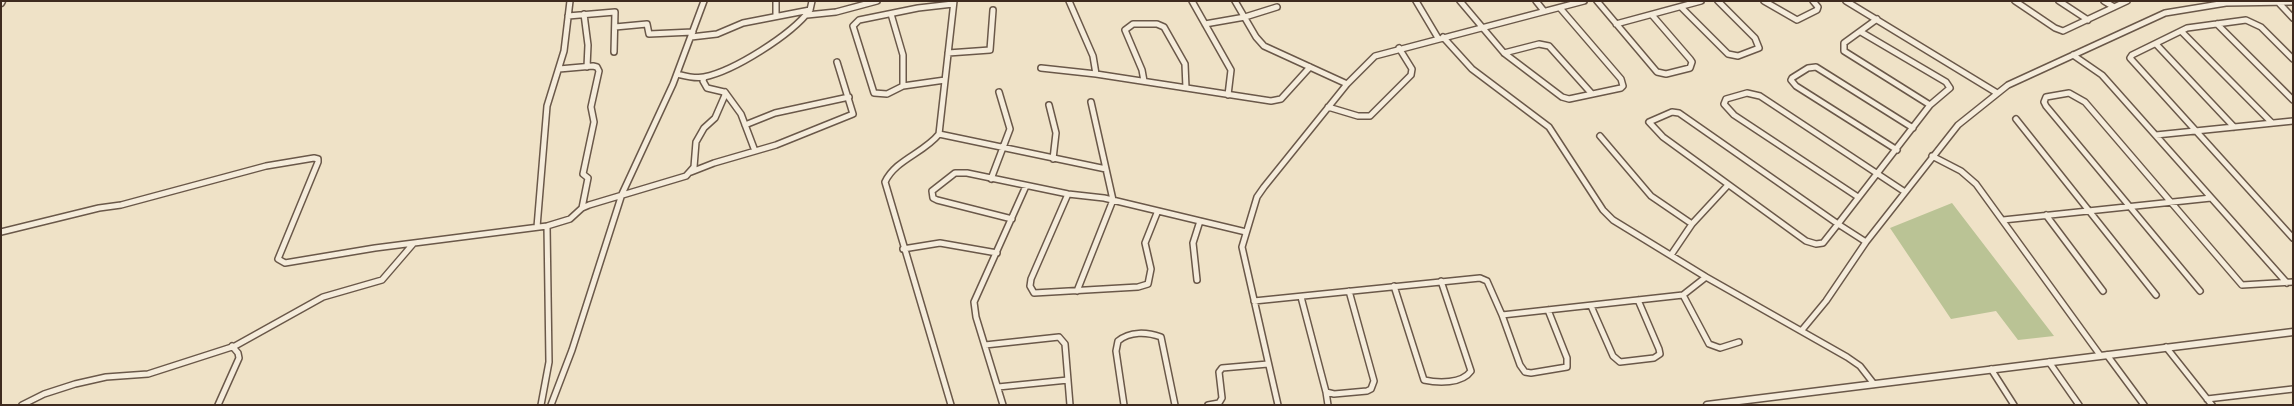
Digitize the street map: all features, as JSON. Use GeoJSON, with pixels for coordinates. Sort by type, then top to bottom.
{"type":"FeatureCollection","features":[{"type":"Feature","properties":{"kind":"street"},"geometry":{"type":"LineString","coordinates":[[537,227],[547,106],[564,51],[570,1]]}},
{"type":"Feature","properties":{"kind":"street"},"geometry":{"type":"LineString","coordinates":[[551,405],[572,350],[622,194],[676,74],[704,1]]}},
{"type":"Feature","properties":{"kind":"street"},"geometry":{"type":"LineString","coordinates":[[776,1],[776,16]]}},
{"type":"Feature","properties":{"kind":"street"},"geometry":{"type":"LineString","coordinates":[[676,74],[704,77],[749,58],[801,21],[808,12],[812,1]]}},
{"type":"Feature","properties":{"kind":"street"},"geometry":{"type":"LineString","coordinates":[[616,27],[647,24],[649,34],[717,34],[743,23],[776,16],[808,12],[836,12],[877,1]]}},
{"type":"Feature","properties":{"kind":"street"},"geometry":{"type":"LineString","coordinates":[[1069,1],[1093,56],[1096,74]]}},
{"type":"Feature","properties":{"kind":"street"},"geometry":{"type":"LineString","coordinates":[[1192,1],[1231,70],[1228,95]]}},
{"type":"Feature","properties":{"kind":"street"},"geometry":{"type":"LineString","coordinates":[[1235,1],[1264,46],[1347,84]]}},
{"type":"Feature","properties":{"kind":"street"},"geometry":{"type":"LineString","coordinates":[[1416,1],[1440,38],[1472,68],[1549,127],[1608,216],[1706,277],[1802,330],[1860,366],[1874,384]]}},
{"type":"Feature","properties":{"kind":"street"},"geometry":{"type":"LineString","coordinates":[[1460,1],[1504,53],[1562,97],[1569,98],[1621,88],[1623,86],[1622,79],[1560,8]]}},
{"type":"Feature","properties":{"kind":"street"},"geometry":{"type":"LineString","coordinates":[[1536,1],[1544,11]]}},
{"type":"Feature","properties":{"kind":"street"},"geometry":{"type":"LineString","coordinates":[[1597,1],[1659,74],[1690,68],[1692,62],[1690,59],[1652,15]]}},
{"type":"Feature","properties":{"kind":"street"},"geometry":{"type":"LineString","coordinates":[[1616,24],[1701,1]]}},
{"type":"Feature","properties":{"kind":"street"},"geometry":{"type":"LineString","coordinates":[[1681,7],[1728,54],[1738,56],[1759,48],[1754,38],[1718,1]]}},
{"type":"Feature","properties":{"kind":"street"},"geometry":{"type":"LineString","coordinates":[[1764,1],[1797,20],[1817,10],[1818,7],[1813,1]]}},
{"type":"Feature","properties":{"kind":"street"},"geometry":{"type":"LineString","coordinates":[[1846,1],[1997,93]]}},
{"type":"Feature","properties":{"kind":"street"},"geometry":{"type":"LineString","coordinates":[[2015,1],[2060,30],[2065,31],[2127,1]]}},
{"type":"Feature","properties":{"kind":"street"},"geometry":{"type":"LineString","coordinates":[[2059,1],[2088,20]]}},
{"type":"Feature","properties":{"kind":"street"},"geometry":{"type":"LineString","coordinates":[[2104,1],[2114,7]]}},
{"type":"Feature","properties":{"kind":"street"},"geometry":{"type":"LineString","coordinates":[[1278,405],[1243,252],[1246,232],[1260,192],[1347,84],[1375,56],[1399,48],[1580,2]]}},
{"type":"Feature","properties":{"kind":"street"},"geometry":{"type":"LineString","coordinates":[[1802,330],[1826,301],[1866,242],[1958,125],[2008,85],[2166,12],[2225,2],[2293,2]]}},
{"type":"Feature","properties":{"kind":"street"},"geometry":{"type":"LineString","coordinates":[[2278,2],[2293,18]]}},
{"type":"Feature","properties":{"kind":"street"},"geometry":{"type":"LineString","coordinates":[[946,80],[903,86],[886,94],[874,93],[853,29],[854,23],[858,20],[954,3],[946,80],[939,134],[933,143],[890,172],[885,178],[885,186],[903,249],[951,405]]}},
{"type":"Feature","properties":{"kind":"street"},"geometry":{"type":"LineString","coordinates":[[1205,24],[1245,17],[1277,7]]}},
{"type":"Feature","properties":{"kind":"street"},"geometry":{"type":"LineString","coordinates":[[948,53],[990,50],[993,10]]}},
{"type":"Feature","properties":{"kind":"street"},"geometry":{"type":"LineString","coordinates":[[568,16],[613,11],[616,14],[614,52]]}},
{"type":"Feature","properties":{"kind":"street"},"geometry":{"type":"LineString","coordinates":[[584,14],[587,38],[587,67]]}},
{"type":"Feature","properties":{"kind":"street"},"geometry":{"type":"LineString","coordinates":[[892,14],[903,55],[903,86]]}},
{"type":"Feature","properties":{"kind":"street"},"geometry":{"type":"LineString","coordinates":[[1877,20],[1844,43],[1844,51],[1930,105]]}},
{"type":"Feature","properties":{"kind":"street"},"geometry":{"type":"LineString","coordinates":[[2293,59],[2256,23],[2246,20],[2187,28],[2132,55],[2130,60],[2293,238]]}},
{"type":"Feature","properties":{"kind":"street"},"geometry":{"type":"LineString","coordinates":[[1144,81],[1142,70],[1125,30],[1126,27],[1133,24],[1157,24],[1168,30],[1185,64],[1188,76],[1186,88]]}},
{"type":"Feature","properties":{"kind":"street"},"geometry":{"type":"LineString","coordinates":[[2217,24],[2293,100]]}},
{"type":"Feature","properties":{"kind":"street"},"geometry":{"type":"LineString","coordinates":[[1861,32],[1949,85],[1947,92],[1930,105],[1878,175],[1858,197],[1838,224],[1823,243],[1811,244],[1663,138],[1649,122],[1672,112],[1679,112],[1838,224],[1866,242]]}},
{"type":"Feature","properties":{"kind":"street"},"geometry":{"type":"LineString","coordinates":[[2182,32],[2272,123]]}},
{"type":"Feature","properties":{"kind":"street"},"geometry":{"type":"LineString","coordinates":[[1504,53],[1539,44],[1550,46],[1592,94]]}},
{"type":"Feature","properties":{"kind":"street"},"geometry":{"type":"LineString","coordinates":[[2156,44],[2234,127]]}},
{"type":"Feature","properties":{"kind":"street"},"geometry":{"type":"LineString","coordinates":[[1328,107],[1358,116],[1370,116],[1411,75],[1412,69],[1399,48]]}},
{"type":"Feature","properties":{"kind":"street"},"geometry":{"type":"LineString","coordinates":[[2073,55],[2102,75],[2290,283]]}},
{"type":"Feature","properties":{"kind":"street"},"geometry":{"type":"LineString","coordinates":[[1,232],[64,218],[96,208],[121,205],[266,166],[316,158],[318,162],[278,259],[285,263],[375,248],[547,226],[570,219],[582,208],[622,194],[678,179],[714,163],[776,145],[809,130],[853,114],[837,62]]}},
{"type":"Feature","properties":{"kind":"street"},"geometry":{"type":"LineString","coordinates":[[558,70],[597,67],[599,71],[591,107],[594,122],[583,174],[588,178],[582,208]]}},
{"type":"Feature","properties":{"kind":"street"},"geometry":{"type":"LineString","coordinates":[[1041,68],[1096,74],[1277,101],[1310,67]]}},
{"type":"Feature","properties":{"kind":"street"},"geometry":{"type":"LineString","coordinates":[[1897,150],[1796,86],[1791,80],[1792,78],[1808,68],[1816,67],[1913,128]]}},
{"type":"Feature","properties":{"kind":"street"},"geometry":{"type":"LineString","coordinates":[[704,77],[702,81],[707,88],[724,92],[740,114],[755,151]]}},
{"type":"Feature","properties":{"kind":"street"},"geometry":{"type":"LineString","coordinates":[[1858,197],[1734,115],[1724,104],[1726,99],[1745,91],[1752,92],[1905,192]]}},
{"type":"Feature","properties":{"kind":"street"},"geometry":{"type":"LineString","coordinates":[[691,172],[696,161],[696,142],[704,128],[715,118],[724,99],[724,92]]}},
{"type":"Feature","properties":{"kind":"street"},"geometry":{"type":"LineString","coordinates":[[991,179],[1009,134],[1009,124],[999,92]]}},
{"type":"Feature","properties":{"kind":"street"},"geometry":{"type":"LineString","coordinates":[[2200,291],[2046,106],[2044,102],[2046,97],[2063,92],[2080,98],[2242,285],[2290,283]]}},
{"type":"Feature","properties":{"kind":"street"},"geometry":{"type":"LineString","coordinates":[[745,125],[775,113],[849,97]]}},
{"type":"Feature","properties":{"kind":"street"},"geometry":{"type":"LineString","coordinates":[[1077,291],[1113,200],[1091,102]]}},
{"type":"Feature","properties":{"kind":"street"},"geometry":{"type":"LineString","coordinates":[[1049,105],[1056,133],[1053,159]]}},
{"type":"Feature","properties":{"kind":"street"},"geometry":{"type":"LineString","coordinates":[[2016,119],[2156,295]]}},
{"type":"Feature","properties":{"kind":"street"},"geometry":{"type":"LineString","coordinates":[[2156,135],[2293,121]]}},
{"type":"Feature","properties":{"kind":"street"},"geometry":{"type":"LineString","coordinates":[[939,134],[1106,169]]}},
{"type":"Feature","properties":{"kind":"street"},"geometry":{"type":"LineString","coordinates":[[1600,136],[1651,196],[1692,224]]}},
{"type":"Feature","properties":{"kind":"street"},"geometry":{"type":"LineString","coordinates":[[1932,156],[1972,179],[2103,355],[2144,405]]}},
{"type":"Feature","properties":{"kind":"street"},"geometry":{"type":"LineString","coordinates":[[1012,219],[943,202],[933,198],[932,195],[936,187],[955,173],[1068,194],[1113,200],[1246,232]]}},
{"type":"Feature","properties":{"kind":"street"},"geometry":{"type":"LineString","coordinates":[[1671,255],[1692,224],[1728,185]]}},
{"type":"Feature","properties":{"kind":"street"},"geometry":{"type":"LineString","coordinates":[[1003,405],[975,313],[974,302],[1026,186]]}},
{"type":"Feature","properties":{"kind":"street"},"geometry":{"type":"LineString","coordinates":[[1068,194],[1031,279],[1031,290],[1038,293],[1138,287],[1148,284],[1151,275],[1145,245],[1146,236],[1157,212]]}},
{"type":"Feature","properties":{"kind":"street"},"geometry":{"type":"LineString","coordinates":[[2003,220],[2212,198]]}},
{"type":"Feature","properties":{"kind":"street"},"geometry":{"type":"LineString","coordinates":[[2046,215],[2103,291]]}},
{"type":"Feature","properties":{"kind":"street"},"geometry":{"type":"LineString","coordinates":[[1197,280],[1193,243],[1200,221]]}},
{"type":"Feature","properties":{"kind":"street"},"geometry":{"type":"LineString","coordinates":[[541,405],[549,362],[547,226]]}},
{"type":"Feature","properties":{"kind":"street"},"geometry":{"type":"LineString","coordinates":[[903,249],[940,243],[997,253]]}},
{"type":"Feature","properties":{"kind":"street"},"geometry":{"type":"LineString","coordinates":[[22,405],[44,394],[75,384],[106,378],[148,374],[232,346],[323,297],[352,287],[369,285],[382,280],[398,264],[413,244]]}},
{"type":"Feature","properties":{"kind":"street"},"geometry":{"type":"LineString","coordinates":[[1502,315],[1683,295],[1706,277]]}},
{"type":"Feature","properties":{"kind":"street"},"geometry":{"type":"LineString","coordinates":[[1254,301],[1484,278],[1489,284],[1502,315],[1520,365],[1525,372],[1531,373],[1567,367],[1567,358],[1548,310]]}},
{"type":"Feature","properties":{"kind":"street"},"geometry":{"type":"LineString","coordinates":[[1394,286],[1424,380],[1434,382],[1463,379],[1471,371],[1441,281]]}},
{"type":"Feature","properties":{"kind":"street"},"geometry":{"type":"LineString","coordinates":[[1326,392],[1334,394],[1367,391],[1374,386],[1349,291]]}},
{"type":"Feature","properties":{"kind":"street"},"geometry":{"type":"LineString","coordinates":[[1683,295],[1708,344],[1720,348],[1739,342]]}},
{"type":"Feature","properties":{"kind":"street"},"geometry":{"type":"LineString","coordinates":[[1301,297],[1328,405]]}},
{"type":"Feature","properties":{"kind":"street"},"geometry":{"type":"LineString","coordinates":[[1591,306],[1612,356],[1616,360],[1620,362],[1654,358],[1660,354],[1659,349],[1638,300]]}},
{"type":"Feature","properties":{"kind":"street"},"geometry":{"type":"LineString","coordinates":[[1707,405],[2293,332]]}},
{"type":"Feature","properties":{"kind":"street"},"geometry":{"type":"LineString","coordinates":[[1124,405],[1116,351],[1118,341],[1129,334],[1154,334],[1160,337],[1163,343],[1175,405]]}},
{"type":"Feature","properties":{"kind":"street"},"geometry":{"type":"LineString","coordinates":[[985,345],[1060,337],[1065,344],[1070,405]]}},
{"type":"Feature","properties":{"kind":"street"},"geometry":{"type":"LineString","coordinates":[[218,405],[239,358],[238,352],[232,346]]}},
{"type":"Feature","properties":{"kind":"street"},"geometry":{"type":"LineString","coordinates":[[2166,347],[2212,405]]}},
{"type":"Feature","properties":{"kind":"street"},"geometry":{"type":"LineString","coordinates":[[2049,362],[2080,405]]}},
{"type":"Feature","properties":{"kind":"street"},"geometry":{"type":"LineString","coordinates":[[1208,405],[1219,402],[1222,398],[1219,376],[1222,368],[1268,364]]}},
{"type":"Feature","properties":{"kind":"street"},"geometry":{"type":"LineString","coordinates":[[1991,369],[2014,405]]}},
{"type":"Feature","properties":{"kind":"street"},"geometry":{"type":"LineString","coordinates":[[998,386],[1068,380]]}},
{"type":"Feature","properties":{"kind":"street"},"geometry":{"type":"LineString","coordinates":[[2207,399],[2293,388]]}},
{"type":"Feature","properties":{"kind":"green space"},"geometry":{"type":"Polygon","coordinates":[[[1952,203],[2054,336],[2018,340],[1996,311],[1951,319],[1890,228],[1952,203]]]}}]}
